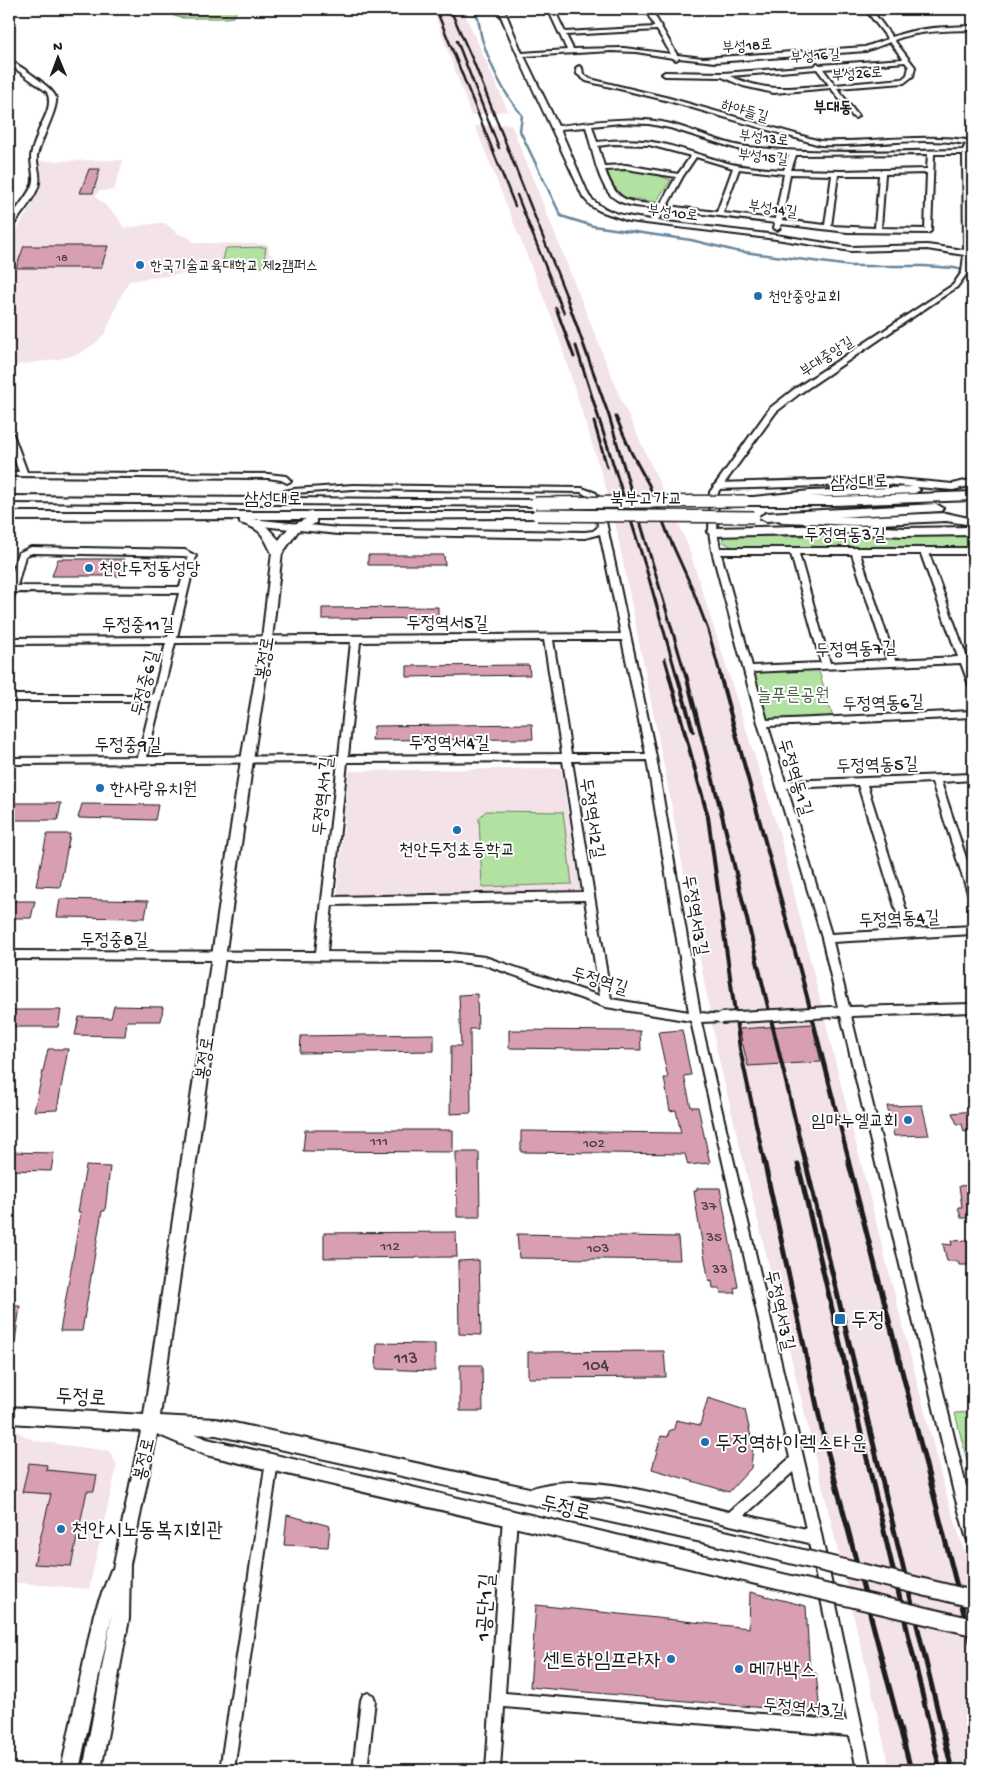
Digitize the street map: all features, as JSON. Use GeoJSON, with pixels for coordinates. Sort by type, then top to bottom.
{"type":"FeatureCollection","features":[{"type":"Feature","properties":{"kind":"highway","name":"삼성대로"},"geometry":{"type":"LineString","coordinates":[[745,501],[834,501],[973,496]]}},
{"type":"Feature","properties":{"kind":"highway","name":"삼성대로"},"geometry":{"type":"LineString","coordinates":[[760,517],[973,506]]}},
{"type":"Feature","properties":{"kind":"main road"},"geometry":{"type":"LineString","coordinates":[[716,489],[887,481],[953,487],[973,484]]}},
{"type":"Feature","properties":{"kind":"main road","name":"북부고가교"},"geometry":{"type":"LineString","coordinates":[[535,503],[745,501],[810,494],[953,487]]}},
{"type":"Feature","properties":{"kind":"main road","name":"삼성대로"},"geometry":{"type":"LineString","coordinates":[[9,499],[535,503]]}},
{"type":"Feature","properties":{"kind":"main road","name":"북부고가교"},"geometry":{"type":"LineString","coordinates":[[537,515],[760,517]]}},
{"type":"Feature","properties":{"kind":"main road","name":"삼성대로"},"geometry":{"type":"LineString","coordinates":[[9,516],[339,517],[537,515]]}},
{"type":"Feature","properties":{"kind":"main road"},"geometry":{"type":"LineString","coordinates":[[760,517],[857,521],[973,516]]}},
{"type":"Feature","properties":{"kind":"main road"},"geometry":{"type":"LineString","coordinates":[[221,517],[252,522],[264,528],[277,552]]}},
{"type":"Feature","properties":{"kind":"main road"},"geometry":{"type":"LineString","coordinates":[[277,552],[284,538],[296,526],[339,517]]}},
{"type":"Feature","properties":{"kind":"main road"},"geometry":{"type":"LineString","coordinates":[[946,517],[973,522]]}},
{"type":"Feature","properties":{"kind":"main road"},"geometry":{"type":"LineString","coordinates":[[713,532],[842,530],[905,532],[973,531]]}},
{"type":"Feature","properties":{"kind":"street","name":"부성10로"},"geometry":{"type":"LineString","coordinates":[[501,9],[520,55],[556,128],[586,197],[593,205],[615,215],[654,222],[776,237],[851,249],[927,247],[967,253]]}},
{"type":"Feature","properties":{"kind":"street"},"geometry":{"type":"LineString","coordinates":[[551,9],[571,51]]}},
{"type":"Feature","properties":{"kind":"street"},"geometry":{"type":"LineString","coordinates":[[648,9],[676,58]]}},
{"type":"Feature","properties":{"kind":"street","name":"부성26로"},"geometry":{"type":"LineString","coordinates":[[723,75],[746,85],[774,91],[904,81],[912,73],[912,67],[868,9]]}},
{"type":"Feature","properties":{"kind":"street"},"geometry":{"type":"LineString","coordinates":[[563,34],[659,28]]}},
{"type":"Feature","properties":{"kind":"street","name":"부성18로"},"geometry":{"type":"LineString","coordinates":[[520,55],[571,51],[626,50],[676,58],[715,60],[866,49],[907,33],[922,30],[973,28]]}},
{"type":"Feature","properties":{"kind":"street"},"geometry":{"type":"LineString","coordinates":[[809,53],[855,116]]}},
{"type":"Feature","properties":{"kind":"street","name":"부성16길"},"geometry":{"type":"LineString","coordinates":[[665,74],[723,75],[907,60]]}},
{"type":"Feature","properties":{"kind":"street"},"geometry":{"type":"LineString","coordinates":[[9,62],[50,91],[53,98],[52,108],[41,132],[34,157],[36,183],[30,196],[9,227]]}},
{"type":"Feature","properties":{"kind":"street","name":"하야들길"},"geometry":{"type":"LineString","coordinates":[[579,68],[582,77],[588,80],[667,99],[820,143],[845,144],[947,139],[971,143]]}},
{"type":"Feature","properties":{"kind":"street","name":"부성13로"},"geometry":{"type":"LineString","coordinates":[[556,128],[621,121],[649,122],[671,126],[744,149],[793,153],[970,152]]}},
{"type":"Feature","properties":{"kind":"street","name":"부성14길"},"geometry":{"type":"LineString","coordinates":[[588,124],[601,168],[613,194],[619,199],[630,203],[828,227],[878,231],[928,231]]}},
{"type":"Feature","properties":{"kind":"street","name":"부성15길"},"geometry":{"type":"LineString","coordinates":[[595,144],[634,142],[668,147],[736,167],[787,172],[931,171]]}},
{"type":"Feature","properties":{"kind":"street"},"geometry":{"type":"LineString","coordinates":[[970,152],[971,143]]}},
{"type":"Feature","properties":{"kind":"street"},"geometry":{"type":"LineString","coordinates":[[927,247],[931,151]]}},
{"type":"Feature","properties":{"kind":"street","name":"부대중앙길"},"geometry":{"type":"LineString","coordinates":[[716,489],[773,410],[796,392],[925,307],[954,286],[966,272],[968,261],[970,152]]}},
{"type":"Feature","properties":{"kind":"street"},"geometry":{"type":"LineString","coordinates":[[776,237],[787,172],[793,153]]}},
{"type":"Feature","properties":{"kind":"street"},"geometry":{"type":"LineString","coordinates":[[654,222],[680,176],[695,155]]}},
{"type":"Feature","properties":{"kind":"street"},"geometry":{"type":"LineString","coordinates":[[601,168],[626,167],[680,176]]}},
{"type":"Feature","properties":{"kind":"street"},"geometry":{"type":"LineString","coordinates":[[720,213],[736,167]]}},
{"type":"Feature","properties":{"kind":"street"},"geometry":{"type":"LineString","coordinates":[[878,231],[882,172]]}},
{"type":"Feature","properties":{"kind":"street"},"geometry":{"type":"LineString","coordinates":[[828,227],[835,173]]}},
{"type":"Feature","properties":{"kind":"street"},"geometry":{"type":"LineString","coordinates":[[9,434],[24,474]]}},
{"type":"Feature","properties":{"kind":"street"},"geometry":{"type":"LineString","coordinates":[[9,474],[268,476],[283,478],[287,481]]}},
{"type":"Feature","properties":{"kind":"street","name":"두정역서3길"},"geometry":{"type":"LineString","coordinates":[[246,501],[294,491],[353,487],[582,490],[592,492],[596,496],[651,757],[695,1017],[815,1538],[856,1729],[498,1699]]}},
{"type":"Feature","properties":{"kind":"street","name":"두정역동1길"},"geometry":{"type":"LineString","coordinates":[[716,489],[713,532],[716,551],[846,1013],[967,1493],[973,1536]]}},
{"type":"Feature","properties":{"kind":"street"},"geometry":{"type":"LineString","coordinates":[[252,522],[338,531],[585,535],[597,536],[607,544]]}},
{"type":"Feature","properties":{"kind":"street"},"geometry":{"type":"LineString","coordinates":[[585,535],[595,533],[601,529],[602,525]]}},
{"type":"Feature","properties":{"kind":"street"},"geometry":{"type":"LineString","coordinates":[[794,550],[826,666]]}},
{"type":"Feature","properties":{"kind":"street","name":"두정역동3길"},"geometry":{"type":"LineString","coordinates":[[716,551],[973,552]]}},
{"type":"Feature","properties":{"kind":"street"},"geometry":{"type":"LineString","coordinates":[[855,551],[892,663]]}},
{"type":"Feature","properties":{"kind":"street"},"geometry":{"type":"LineString","coordinates":[[924,551],[973,685]]}},
{"type":"Feature","properties":{"kind":"street","name":"두정중6길"},"geometry":{"type":"LineString","coordinates":[[12,589],[22,555],[26,552],[185,553],[192,556],[142,760]]}},
{"type":"Feature","properties":{"kind":"street","name":"봉정로"},"geometry":{"type":"LineString","coordinates":[[70,1770],[104,1614],[122,1564],[151,1423],[247,760],[268,639],[277,552]]}},
{"type":"Feature","properties":{"kind":"street"},"geometry":{"type":"LineString","coordinates":[[9,599],[12,589],[184,590]]}},
{"type":"Feature","properties":{"kind":"street","name":"두정역서5길"},"geometry":{"type":"LineString","coordinates":[[268,639],[627,637]]}},
{"type":"Feature","properties":{"kind":"street","name":"두정역서2길"},"geometry":{"type":"LineString","coordinates":[[548,638],[606,1003]]}},
{"type":"Feature","properties":{"kind":"street","name":"두정중11길"},"geometry":{"type":"LineString","coordinates":[[9,641],[268,639]]}},
{"type":"Feature","properties":{"kind":"street","name":"두정역서1길"},"geometry":{"type":"LineString","coordinates":[[321,957],[356,639]]}},
{"type":"Feature","properties":{"kind":"street","name":"두정역동7길"},"geometry":{"type":"LineString","coordinates":[[748,668],[964,660]]}},
{"type":"Feature","properties":{"kind":"street"},"geometry":{"type":"LineString","coordinates":[[9,698],[157,698]]}},
{"type":"Feature","properties":{"kind":"street","name":"두정역동6길"},"geometry":{"type":"LineString","coordinates":[[763,723],[973,714]]}},
{"type":"Feature","properties":{"kind":"street","name":"두정역서4길"},"geometry":{"type":"LineString","coordinates":[[247,760],[651,757]]}},
{"type":"Feature","properties":{"kind":"street","name":"두정중9길"},"geometry":{"type":"LineString","coordinates":[[9,761],[247,760]]}},
{"type":"Feature","properties":{"kind":"street","name":"두정역동5길"},"geometry":{"type":"LineString","coordinates":[[782,785],[973,777]]}},
{"type":"Feature","properties":{"kind":"street"},"geometry":{"type":"LineString","coordinates":[[936,778],[973,893]]}},
{"type":"Feature","properties":{"kind":"street"},"geometry":{"type":"LineString","coordinates":[[861,781],[908,934]]}},
{"type":"Feature","properties":{"kind":"street"},"geometry":{"type":"LineString","coordinates":[[327,901],[589,896]]}},
{"type":"Feature","properties":{"kind":"street","name":"두정역동4길"},"geometry":{"type":"LineString","coordinates":[[826,938],[973,930]]}},
{"type":"Feature","properties":{"kind":"street","name":"두정중8길"},"geometry":{"type":"LineString","coordinates":[[9,955],[220,955]]}},
{"type":"Feature","properties":{"kind":"street","name":"두정역길"},"geometry":{"type":"LineString","coordinates":[[220,955],[450,957],[485,960],[606,1003],[695,1017],[721,1018],[832,1012],[973,1008]]}},
{"type":"Feature","properties":{"kind":"street","name":"두정로"},"geometry":{"type":"LineString","coordinates":[[9,1415],[216,1427],[724,1539],[973,1599]]}},
{"type":"Feature","properties":{"kind":"street","name":"두정로"},"geometry":{"type":"LineString","coordinates":[[151,1423],[206,1447],[973,1627]]}},
{"type":"Feature","properties":{"kind":"street"},"geometry":{"type":"LineString","coordinates":[[732,1518],[797,1460]]}},
{"type":"Feature","properties":{"kind":"street"},"geometry":{"type":"LineString","coordinates":[[227,1770],[272,1461]]}},
{"type":"Feature","properties":{"kind":"street"},"geometry":{"type":"LineString","coordinates":[[527,1496],[563,1488],[588,1488],[612,1491],[815,1538]]}},
{"type":"Feature","properties":{"kind":"street","name":"1공단1길"},"geometry":{"type":"LineString","coordinates":[[492,1770],[510,1518]]}},
{"type":"Feature","properties":{"kind":"street","name":"봉정로"},"geometry":{"type":"LineString","coordinates":[[92,1770],[120,1620],[122,1564]]}},
{"type":"Feature","properties":{"kind":"street"},"geometry":{"type":"LineString","coordinates":[[360,1770],[368,1700]]}},
{"type":"Feature","properties":{"kind":"street"},"geometry":{"type":"LineString","coordinates":[[856,1729],[864,1770]]}},
{"type":"Feature","properties":{"kind":"shaded area"},"geometry":{"type":"Polygon","coordinates":[[[464,12],[508,111],[471,115],[435,15],[464,12]]]}},
{"type":"Feature","properties":{"kind":"shaded area"},"geometry":{"type":"Polygon","coordinates":[[[511,124],[620,397],[687,543],[780,836],[841,1085],[944,1487],[973,1579],[973,1770],[890,1770],[718,1056],[666,776],[612,507],[555,326],[475,126],[511,124]]]}},
{"type":"Feature","properties":{"kind":"shaded area","name":"한국기술교육대학교 제2캠퍼스"},"geometry":{"type":"Polygon","coordinates":[[[123,160],[114,190],[98,191],[96,197],[117,216],[124,228],[165,223],[177,233],[195,243],[268,244],[269,253],[273,257],[282,260],[259,268],[219,269],[129,281],[106,332],[96,343],[78,354],[60,359],[9,366],[9,243],[35,199],[42,179],[40,161],[123,160]]]}},
{"type":"Feature","properties":{"kind":"shaded area","name":"천안두정초등학교"},"geometry":{"type":"Polygon","coordinates":[[[561,768],[580,890],[337,895],[349,771],[561,768]]]}},
{"type":"Feature","properties":{"kind":"shaded area"},"geometry":{"type":"Polygon","coordinates":[[[9,1431],[17,1432],[35,1441],[109,1451],[117,1465],[89,1589],[9,1582],[9,1431]]]}},
{"type":"Feature","properties":{"kind":"green space"},"geometry":{"type":"Polygon","coordinates":[[[174,9],[238,9],[233,17],[182,18],[174,16],[174,9]]]}},
{"type":"Feature","properties":{"kind":"green space"},"geometry":{"type":"Polygon","coordinates":[[[620,168],[648,172],[671,180],[656,202],[626,198],[614,191],[606,173],[608,170],[620,168]]]}},
{"type":"Feature","properties":{"kind":"green space"},"geometry":{"type":"Polygon","coordinates":[[[266,247],[263,267],[221,267],[226,248],[266,247]]]}},
{"type":"Feature","properties":{"kind":"green space"},"geometry":{"type":"Polygon","coordinates":[[[723,536],[973,536],[973,547],[735,548],[723,542],[723,536]]]}},
{"type":"Feature","properties":{"kind":"green space","name":"늘푸른공원"},"geometry":{"type":"Polygon","coordinates":[[[818,668],[833,717],[767,720],[753,670],[818,668]]]}},
{"type":"Feature","properties":{"kind":"green space"},"geometry":{"type":"Polygon","coordinates":[[[486,811],[563,812],[572,884],[482,887],[479,818],[486,811]]]}},
{"type":"Feature","properties":{"kind":"green space"},"geometry":{"type":"Polygon","coordinates":[[[973,1412],[973,1475],[970,1473],[955,1413],[973,1412]]]}},
{"type":"Feature","properties":{"kind":"building"},"geometry":{"type":"Polygon","coordinates":[[[89,169],[100,169],[93,193],[80,193],[89,169]]]}},
{"type":"Feature","properties":{"kind":"building"},"geometry":{"type":"Polygon","coordinates":[[[24,246],[108,246],[101,268],[16,268],[24,246]]]}},
{"type":"Feature","properties":{"kind":"building"},"geometry":{"type":"Polygon","coordinates":[[[368,555],[444,555],[445,565],[368,565],[368,555]]]}},
{"type":"Feature","properties":{"kind":"building","name":"천안두정동성당"},"geometry":{"type":"Polygon","coordinates":[[[58,559],[125,559],[121,576],[52,576],[58,559]]]}},
{"type":"Feature","properties":{"kind":"building"},"geometry":{"type":"Polygon","coordinates":[[[438,607],[438,618],[322,619],[322,608],[438,607]]]}},
{"type":"Feature","properties":{"kind":"building"},"geometry":{"type":"Polygon","coordinates":[[[529,665],[530,675],[407,677],[407,666],[529,665]]]}},
{"type":"Feature","properties":{"kind":"building"},"geometry":{"type":"Polygon","coordinates":[[[532,724],[533,739],[372,740],[374,726],[532,724]]]}},
{"type":"Feature","properties":{"kind":"building"},"geometry":{"type":"Polygon","coordinates":[[[9,803],[61,803],[58,820],[9,820],[9,803]]]}},
{"type":"Feature","properties":{"kind":"building"},"geometry":{"type":"Polygon","coordinates":[[[82,804],[158,805],[155,820],[78,818],[82,804]]]}},
{"type":"Feature","properties":{"kind":"building"},"geometry":{"type":"Polygon","coordinates":[[[47,834],[70,834],[60,887],[36,886],[47,834]]]}},
{"type":"Feature","properties":{"kind":"building"},"geometry":{"type":"Polygon","coordinates":[[[60,899],[148,901],[145,918],[57,917],[60,899]]]}},
{"type":"Feature","properties":{"kind":"building"},"geometry":{"type":"Polygon","coordinates":[[[9,901],[35,901],[31,918],[9,918],[9,901]]]}},
{"type":"Feature","properties":{"kind":"building"},"geometry":{"type":"Polygon","coordinates":[[[477,994],[478,1029],[470,1029],[471,1113],[450,1114],[451,1046],[461,1046],[459,995],[477,994]]]}},
{"type":"Feature","properties":{"kind":"building"},"geometry":{"type":"Polygon","coordinates":[[[114,1006],[163,1007],[161,1021],[127,1021],[125,1036],[75,1035],[79,1017],[111,1018],[114,1006]]]}},
{"type":"Feature","properties":{"kind":"building"},"geometry":{"type":"Polygon","coordinates":[[[9,1010],[61,1010],[58,1027],[9,1027],[9,1010]]]}},
{"type":"Feature","properties":{"kind":"building"},"geometry":{"type":"Polygon","coordinates":[[[812,1024],[821,1062],[748,1066],[739,1029],[812,1024]]]}},
{"type":"Feature","properties":{"kind":"building"},"geometry":{"type":"Polygon","coordinates":[[[509,1030],[640,1031],[641,1050],[509,1048],[509,1030]]]}},
{"type":"Feature","properties":{"kind":"building"},"geometry":{"type":"Polygon","coordinates":[[[682,1030],[691,1075],[684,1076],[691,1107],[698,1107],[710,1163],[688,1165],[685,1154],[521,1152],[521,1131],[681,1133],[676,1110],[670,1111],[664,1078],[668,1078],[658,1032],[682,1030]]]}},
{"type":"Feature","properties":{"kind":"building"},"geometry":{"type":"Polygon","coordinates":[[[434,1034],[434,1051],[300,1053],[301,1036],[434,1034]]]}},
{"type":"Feature","properties":{"kind":"building"},"geometry":{"type":"Polygon","coordinates":[[[48,1049],[68,1049],[57,1110],[34,1111],[48,1049]]]}},
{"type":"Feature","properties":{"kind":"building","name":"임마누엘교회"},"geometry":{"type":"Polygon","coordinates":[[[922,1105],[929,1135],[894,1136],[887,1106],[922,1105]]]}},
{"type":"Feature","properties":{"kind":"building"},"geometry":{"type":"Polygon","coordinates":[[[973,1111],[973,1130],[964,1132],[962,1124],[957,1124],[952,1113],[973,1111]]]}},
{"type":"Feature","properties":{"kind":"building"},"geometry":{"type":"Polygon","coordinates":[[[305,1130],[453,1130],[453,1152],[303,1151],[305,1130]]]}},
{"type":"Feature","properties":{"kind":"building"},"geometry":{"type":"Polygon","coordinates":[[[9,1152],[54,1153],[51,1171],[9,1170],[9,1152]]]}},
{"type":"Feature","properties":{"kind":"building"},"geometry":{"type":"Polygon","coordinates":[[[456,1152],[479,1152],[480,1217],[457,1217],[456,1152]]]}},
{"type":"Feature","properties":{"kind":"building"},"geometry":{"type":"Polygon","coordinates":[[[86,1166],[110,1167],[105,1211],[102,1211],[82,1331],[60,1331],[81,1212],[78,1212],[86,1166]]]}},
{"type":"Feature","properties":{"kind":"building"},"geometry":{"type":"Polygon","coordinates":[[[973,1185],[973,1218],[961,1218],[958,1207],[962,1207],[959,1186],[973,1185]]]}},
{"type":"Feature","properties":{"kind":"building"},"geometry":{"type":"Polygon","coordinates":[[[697,1188],[720,1188],[738,1287],[734,1288],[735,1293],[721,1293],[720,1288],[713,1288],[712,1281],[709,1282],[694,1191],[697,1191],[697,1188]]]}},
{"type":"Feature","properties":{"kind":"building"},"geometry":{"type":"Polygon","coordinates":[[[456,1232],[457,1257],[324,1258],[324,1233],[456,1232]]]}},
{"type":"Feature","properties":{"kind":"building"},"geometry":{"type":"Polygon","coordinates":[[[517,1234],[678,1237],[680,1260],[519,1258],[517,1234]]]}},
{"type":"Feature","properties":{"kind":"building"},"geometry":{"type":"Polygon","coordinates":[[[973,1240],[973,1265],[959,1265],[958,1261],[947,1261],[943,1244],[952,1245],[951,1241],[973,1240]]]}},
{"type":"Feature","properties":{"kind":"building"},"geometry":{"type":"Polygon","coordinates":[[[479,1260],[481,1335],[459,1334],[458,1261],[479,1260]]]}},
{"type":"Feature","properties":{"kind":"building"},"geometry":{"type":"Polygon","coordinates":[[[9,1306],[20,1306],[15,1341],[9,1340],[9,1306]]]}},
{"type":"Feature","properties":{"kind":"building"},"geometry":{"type":"Polygon","coordinates":[[[377,1343],[435,1344],[435,1371],[376,1369],[377,1343]]]}},
{"type":"Feature","properties":{"kind":"building"},"geometry":{"type":"Polygon","coordinates":[[[664,1351],[666,1377],[528,1378],[528,1352],[664,1351]]]}},
{"type":"Feature","properties":{"kind":"building"},"geometry":{"type":"Polygon","coordinates":[[[460,1365],[482,1365],[483,1411],[460,1411],[460,1365]]]}},
{"type":"Feature","properties":{"kind":"building","name":"두정역하이렉스타운"},"geometry":{"type":"Polygon","coordinates":[[[708,1398],[745,1410],[753,1446],[751,1468],[729,1492],[652,1469],[661,1436],[668,1437],[669,1431],[674,1429],[676,1420],[700,1425],[708,1398]]]}},
{"type":"Feature","properties":{"kind":"building","name":"천안시노동복지회관"},"geometry":{"type":"Polygon","coordinates":[[[29,1463],[47,1465],[46,1470],[97,1475],[94,1491],[87,1491],[71,1566],[34,1564],[51,1494],[22,1492],[29,1463]]]}},
{"type":"Feature","properties":{"kind":"building"},"geometry":{"type":"Polygon","coordinates":[[[287,1515],[330,1526],[328,1547],[284,1545],[287,1515]]]}},
{"type":"Feature","properties":{"kind":"building","name":"센트하임프라자"},"geometry":{"type":"Polygon","coordinates":[[[750,1592],[806,1606],[810,1674],[816,1673],[820,1713],[530,1687],[536,1605],[749,1628],[750,1592]]]}},
{"type":"Feature","properties":{"kind":"waterway"},"geometry":{"type":"LineString","coordinates":[[474,9],[489,60],[503,89],[522,115],[520,131],[561,216],[593,226],[691,240],[736,251],[851,266],[924,266],[954,268],[973,272]]}},
{"type":"Feature","properties":{"kind":"railway"},"geometry":{"type":"LineString","coordinates":[[436,9],[515,206]]}},
{"type":"Feature","properties":{"kind":"railway"},"geometry":{"type":"LineString","coordinates":[[450,9],[474,63],[567,298]]}},
{"type":"Feature","properties":{"kind":"railway"},"geometry":{"type":"LineString","coordinates":[[457,41],[499,148]]}},
{"type":"Feature","properties":{"kind":"railway"},"geometry":{"type":"LineString","coordinates":[[517,195],[558,298]]}},
{"type":"Feature","properties":{"kind":"railway"},"geometry":{"type":"LineString","coordinates":[[557,296],[564,313]]}},
{"type":"Feature","properties":{"kind":"railway"},"geometry":{"type":"LineString","coordinates":[[566,296],[609,416],[686,677]]}},
{"type":"Feature","properties":{"kind":"railway"},"geometry":{"type":"LineString","coordinates":[[556,308],[574,357]]}},
{"type":"Feature","properties":{"kind":"railway"},"geometry":{"type":"LineString","coordinates":[[576,346],[646,568],[677,677]]}},
{"type":"Feature","properties":{"kind":"railway"},"geometry":{"type":"LineString","coordinates":[[616,417],[631,452],[649,485],[669,537],[692,588],[708,630],[721,677]]}},
{"type":"Feature","properties":{"kind":"railway"},"geometry":{"type":"LineString","coordinates":[[594,422],[607,467]]}},
{"type":"Feature","properties":{"kind":"railway"},"geometry":{"type":"LineString","coordinates":[[665,659],[670,677]]}},
{"type":"Feature","properties":{"kind":"railway"},"geometry":{"type":"LineString","coordinates":[[669,675],[708,817],[740,1049],[764,1161]]}},
{"type":"Feature","properties":{"kind":"railway"},"geometry":{"type":"LineString","coordinates":[[677,675],[693,731]]}},
{"type":"Feature","properties":{"kind":"railway"},"geometry":{"type":"LineString","coordinates":[[686,675],[722,815],[805,1161]]}},
{"type":"Feature","properties":{"kind":"railway"},"geometry":{"type":"LineString","coordinates":[[720,675],[804,985],[849,1161]]}},
{"type":"Feature","properties":{"kind":"railway"},"geometry":{"type":"LineString","coordinates":[[764,1160],[823,1434],[911,1770]]}},
{"type":"Feature","properties":{"kind":"railway"},"geometry":{"type":"LineString","coordinates":[[805,1160],[952,1770]]}},
{"type":"Feature","properties":{"kind":"railway"},"geometry":{"type":"LineString","coordinates":[[848,1160],[973,1649]]}},
{"type":"Feature","properties":{"kind":"railway"},"geometry":{"type":"LineString","coordinates":[[798,1164],[940,1770]]}},
{"type":"Feature","properties":{"kind":"place","name":"한국기술교육대학교 제2캠퍼스"},"geometry":{"type":"Point","coordinates":[140,265]}},
{"type":"Feature","properties":{"kind":"place","name":"천안중앙교회"},"geometry":{"type":"Point","coordinates":[758,296]}},
{"type":"Feature","properties":{"kind":"place","name":"천안두정동성당"},"geometry":{"type":"Point","coordinates":[89,568]}},
{"type":"Feature","properties":{"kind":"place","name":"한사랑유치원"},"geometry":{"type":"Point","coordinates":[100,788]}},
{"type":"Feature","properties":{"kind":"place","name":"천안두정초등학교"},"geometry":{"type":"Point","coordinates":[457,830]}},
{"type":"Feature","properties":{"kind":"place","name":"임마누엘교회"},"geometry":{"type":"Point","coordinates":[908,1120]}},
{"type":"Feature","properties":{"kind":"place","name":"두정"},"geometry":{"type":"Point","coordinates":[840,1319]}},
{"type":"Feature","properties":{"kind":"place","name":"두정역하이렉스타운"},"geometry":{"type":"Point","coordinates":[705,1442]}},
{"type":"Feature","properties":{"kind":"place","name":"천안시노동복지회관"},"geometry":{"type":"Point","coordinates":[61,1529]}},
{"type":"Feature","properties":{"kind":"place","name":"센트하임프라자"},"geometry":{"type":"Point","coordinates":[671,1659]}},
{"type":"Feature","properties":{"kind":"place","name":"메가박스"},"geometry":{"type":"Point","coordinates":[739,1669]}},
{"type":"Feature","properties":{"kind":"district","name":"부대동"},"geometry":{"type":"Point","coordinates":[833,106]}}]}
